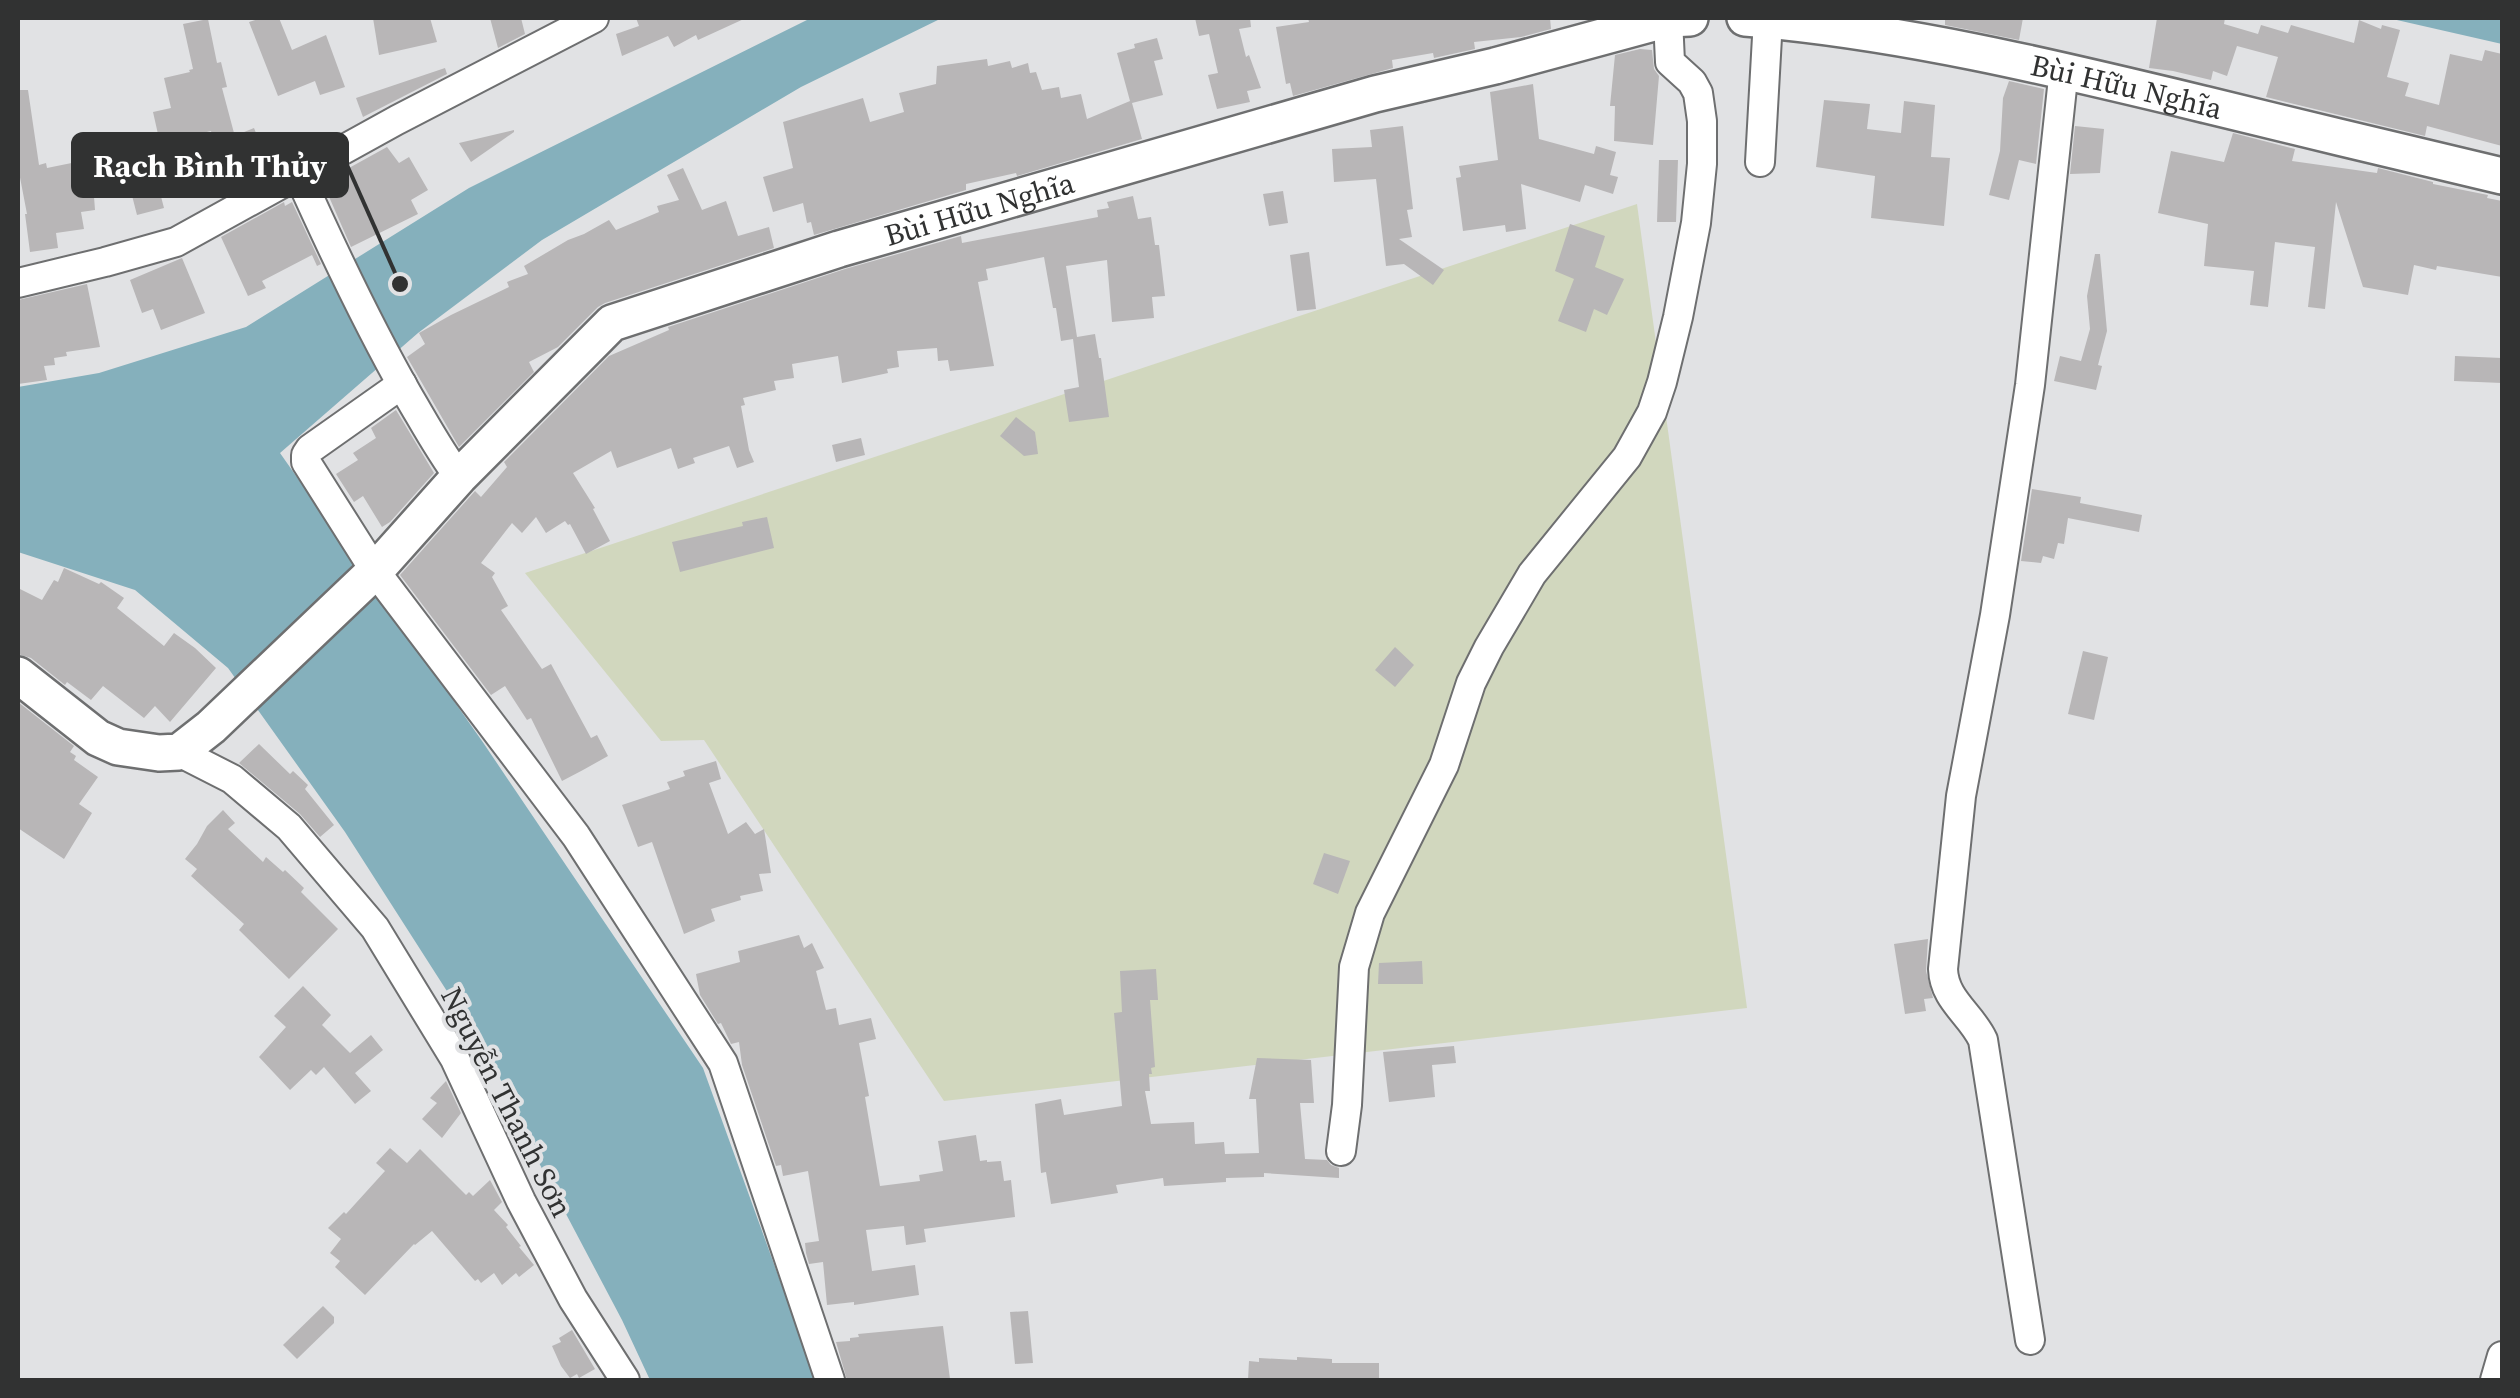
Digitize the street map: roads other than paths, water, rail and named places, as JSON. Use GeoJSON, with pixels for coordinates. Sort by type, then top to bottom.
{"type":"FeatureCollection","features":[{"type":"Feature","properties":{"kind":"main road","name":"Bùi Hữu Nghĩa"},"geometry":{"type":"LineString","coordinates":[[178,752],[210,727],[371,574],[458,476],[612,323],[839,249],[1375,94],[1679,18]]}},
{"type":"Feature","properties":{"kind":"main road","name":"Bùi Hữu Nghĩa"},"geometry":{"type":"LineString","coordinates":[[1756,18],[1814,23],[1970,49],[2502,176]]}},
{"type":"Feature","properties":{"kind":"main road"},"geometry":{"type":"LineString","coordinates":[[18,675],[98,738],[118,747],[178,752]]}},
{"type":"Feature","properties":{"kind":"street"},"geometry":{"type":"LineString","coordinates":[[18,283],[176,242],[298,173],[594,18]]}},
{"type":"Feature","properties":{"kind":"street"},"geometry":{"type":"LineString","coordinates":[[1341,1151],[1354,967],[1370,913],[1444,764],[1471,683],[1489,647],[1532,574],[1627,457],[1652,412],[1662,382],[1696,223],[1702,164],[1698,93],[1670,62],[1679,18]]}},
{"type":"Feature","properties":{"kind":"street"},"geometry":{"type":"LineString","coordinates":[[1756,18],[1760,162]]}},
{"type":"Feature","properties":{"kind":"street"},"geometry":{"type":"LineString","coordinates":[[2030,1340],[1982,1040],[1947,991],[1943,969],[1961,796],[1995,615],[2030,385],[2064,70]]}},
{"type":"Feature","properties":{"kind":"street"},"geometry":{"type":"LineString","coordinates":[[298,173],[331,248],[397,375],[458,476]]}},
{"type":"Feature","properties":{"kind":"street"},"geometry":{"type":"LineString","coordinates":[[397,375],[310,449],[306,455],[309,468],[371,574],[576,836],[723,1063],[830,1380]]}},
{"type":"Feature","properties":{"kind":"street","name":"Nguyễn Thanh Sơn"},"geometry":{"type":"LineString","coordinates":[[178,752],[232,778],[289,828],[375,928],[455,1059],[555,1266],[624,1380]]}},
{"type":"Feature","properties":{"kind":"street"},"geometry":{"type":"LineString","coordinates":[[2495,1380],[2502,1356]]}},
{"type":"Feature","properties":{"kind":"water"},"geometry":{"type":"Polygon","coordinates":[[[811,18],[942,18],[801,87],[542,240],[418,333],[280,453],[482,741],[703,1068],[816,1380],[650,1380],[538,1161],[493,1063],[345,832],[228,668],[135,590],[18,552],[18,387],[99,373],[246,327],[469,188],[811,18]]]}},
{"type":"Feature","properties":{"kind":"water"},"geometry":{"type":"Polygon","coordinates":[[[2388,18],[2502,18],[2502,44],[2388,18]]]}},
{"type":"Feature","properties":{"kind":"place","name":"Rạch Bình Thủy"},"geometry":{"type":"Point","coordinates":[400,284]}}]}
